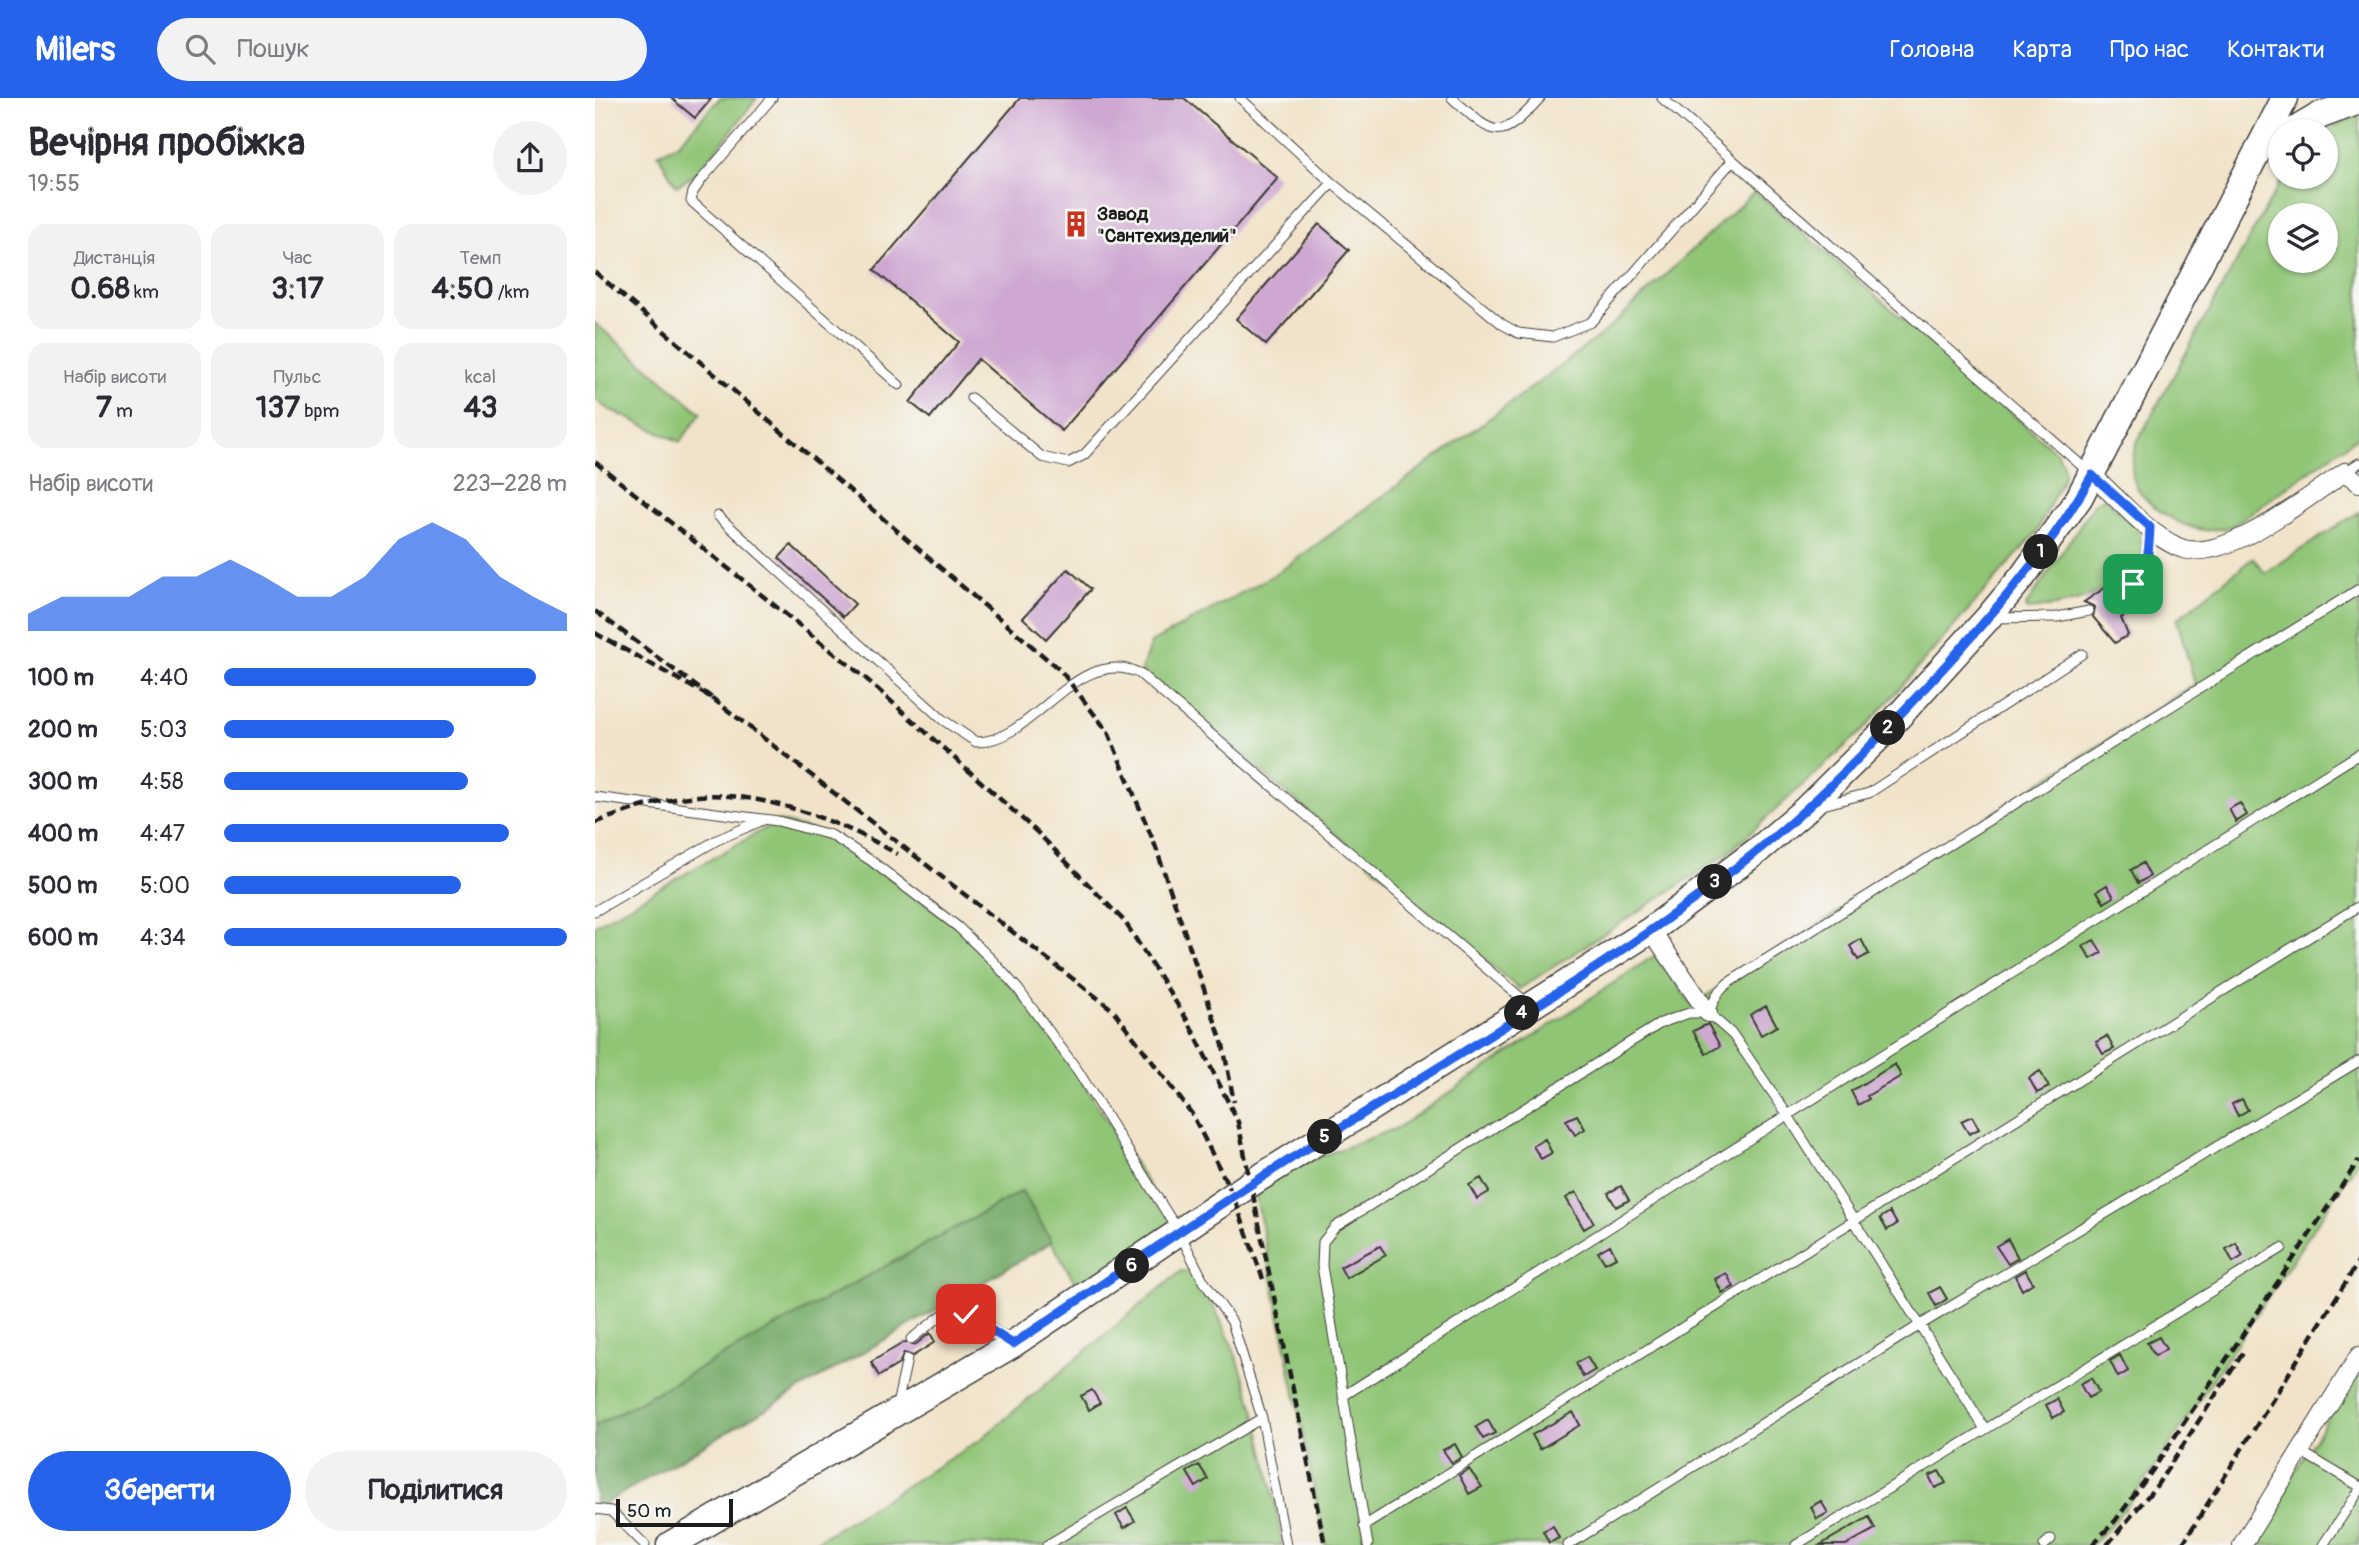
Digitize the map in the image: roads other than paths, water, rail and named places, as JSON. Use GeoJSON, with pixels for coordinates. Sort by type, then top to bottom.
{"type":"FeatureCollection","features":[{"type":"Feature","properties":{"kind":"main road"},"geometry":{"type":"LineString","coordinates":[[670,1545],[1013,1344],[1253,1182],[1651,930],[1757,851],[1804,810],[1888,728],[1988,618],[2049,542],[2092,475],[2109,436],[2285,98]]}},
{"type":"Feature","properties":{"kind":"main road"},"geometry":{"type":"LineString","coordinates":[[2314,119],[2359,101]]}},
{"type":"Feature","properties":{"kind":"main road"},"geometry":{"type":"LineString","coordinates":[[2251,164],[2268,151]]}},
{"type":"Feature","properties":{"kind":"street"},"geometry":{"type":"LineString","coordinates":[[2092,475],[2150,527],[2178,547],[2194,552],[2229,544],[2354,473]]}},
{"type":"Feature","properties":{"kind":"street"},"geometry":{"type":"LineString","coordinates":[[1651,930],[1708,1013]]}},
{"type":"Feature","properties":{"kind":"street"},"geometry":{"type":"LineString","coordinates":[[2242,1545],[2359,1356]]}},
{"type":"Feature","properties":{"kind":"lane"},"geometry":{"type":"LineString","coordinates":[[772,98],[702,179],[693,192],[691,201],[899,384]]}},
{"type":"Feature","properties":{"kind":"lane"},"geometry":{"type":"LineString","coordinates":[[1240,98],[1332,183],[1503,324],[1518,333],[1553,337],[1591,322],[1733,160]]}},
{"type":"Feature","properties":{"kind":"lane"},"geometry":{"type":"LineString","coordinates":[[1452,98],[1479,122],[1501,131],[1514,126],[1540,98]]}},
{"type":"Feature","properties":{"kind":"lane"},"geometry":{"type":"LineString","coordinates":[[1662,98],[2092,475]]}},
{"type":"Feature","properties":{"kind":"lane"},"geometry":{"type":"LineString","coordinates":[[971,398],[1042,457],[1068,463],[1084,456],[1332,183]]}},
{"type":"Feature","properties":{"kind":"lane"},"geometry":{"type":"LineString","coordinates":[[718,516],[943,720],[976,741],[1002,736],[1092,673],[1119,668],[1139,673],[1532,1007]]}},
{"type":"Feature","properties":{"kind":"lane"},"geometry":{"type":"LineString","coordinates":[[2115,594],[2133,584],[2145,569],[2150,527]]}},
{"type":"Feature","properties":{"kind":"lane"},"geometry":{"type":"LineString","coordinates":[[1708,1013],[1718,993],[1728,983],[2359,589]]}},
{"type":"Feature","properties":{"kind":"lane"},"geometry":{"type":"LineString","coordinates":[[1988,618],[2057,617],[2089,611]]}},
{"type":"Feature","properties":{"kind":"lane"},"geometry":{"type":"LineString","coordinates":[[1804,810],[1869,793],[2082,654]]}},
{"type":"Feature","properties":{"kind":"lane"},"geometry":{"type":"LineString","coordinates":[[1343,1396],[2359,754]]}},
{"type":"Feature","properties":{"kind":"lane"},"geometry":{"type":"LineString","coordinates":[[595,797],[803,825],[831,835],[870,860],[958,927],[993,961],[1018,989],[1078,1071],[1179,1234],[1203,1280],[1232,1322],[1262,1418],[1285,1545]]}},
{"type":"Feature","properties":{"kind":"lane"},"geometry":{"type":"LineString","coordinates":[[595,911],[717,840],[765,819]]}},
{"type":"Feature","properties":{"kind":"lane"},"geometry":{"type":"LineString","coordinates":[[1364,1526],[2359,906]]}},
{"type":"Feature","properties":{"kind":"lane"},"geometry":{"type":"LineString","coordinates":[[1368,1545],[1322,1266],[1321,1252],[1329,1233],[1661,1023],[1689,1013],[1708,1013],[1733,1035],[1787,1114],[1985,1429]]}},
{"type":"Feature","properties":{"kind":"lane"},"geometry":{"type":"LineString","coordinates":[[1568,1545],[1920,1325],[2359,1061]]}},
{"type":"Feature","properties":{"kind":"lane"},"geometry":{"type":"LineString","coordinates":[[1796,1545],[2282,1248]]}},
{"type":"Feature","properties":{"kind":"lane"},"geometry":{"type":"LineString","coordinates":[[911,1339],[946,1312],[953,1311],[981,1322],[1013,1344]]}},
{"type":"Feature","properties":{"kind":"lane"},"geometry":{"type":"LineString","coordinates":[[896,1413],[907,1359]]}},
{"type":"Feature","properties":{"kind":"lane"},"geometry":{"type":"LineString","coordinates":[[1047,1545],[1262,1418]]}},
{"type":"Feature","properties":{"kind":"lane"},"geometry":{"type":"LineString","coordinates":[[2300,1451],[2359,1489],[2323,1545]]}},
{"type":"Feature","properties":{"kind":"lane"},"geometry":{"type":"LineString","coordinates":[[595,1509],[611,1511],[645,1545]]}},
{"type":"Feature","properties":{"kind":"railway"},"geometry":{"type":"LineString","coordinates":[[595,272],[1061,671],[1108,732],[1155,845],[1223,1045],[1234,1102]]}},
{"type":"Feature","properties":{"kind":"railway"},"geometry":{"type":"LineString","coordinates":[[595,462],[863,676],[1038,833],[1125,922],[1189,1023],[1238,1122],[1325,1545]]}},
{"type":"Feature","properties":{"kind":"railway"},"geometry":{"type":"LineString","coordinates":[[595,611],[712,698],[595,633]]}},
{"type":"Feature","properties":{"kind":"railway"},"geometry":{"type":"LineString","coordinates":[[712,698],[1113,1010],[1192,1114],[1233,1195],[1263,1279]]}},
{"type":"Feature","properties":{"kind":"railway"},"geometry":{"type":"LineString","coordinates":[[595,823],[659,802],[722,795],[775,804],[828,820],[897,854]]}},
{"type":"Feature","properties":{"kind":"railway"},"geometry":{"type":"LineString","coordinates":[[2092,1545],[2115,1521],[2152,1471],[2359,1160]]}},
{"type":"Feature","properties":{"kind":"railway"},"geometry":{"type":"LineString","coordinates":[[2182,1545],[2359,1261]]}},
{"type":"Feature","properties":{"kind":"railway"},"geometry":{"type":"LineString","coordinates":[[2107,1545],[2157,1485],[2245,1350]]}},
{"type":"Feature","properties":{"kind":"place","name":"Завод \"Сантехизделий\""},"geometry":{"type":"Point","coordinates":[1076,224]}}]}
